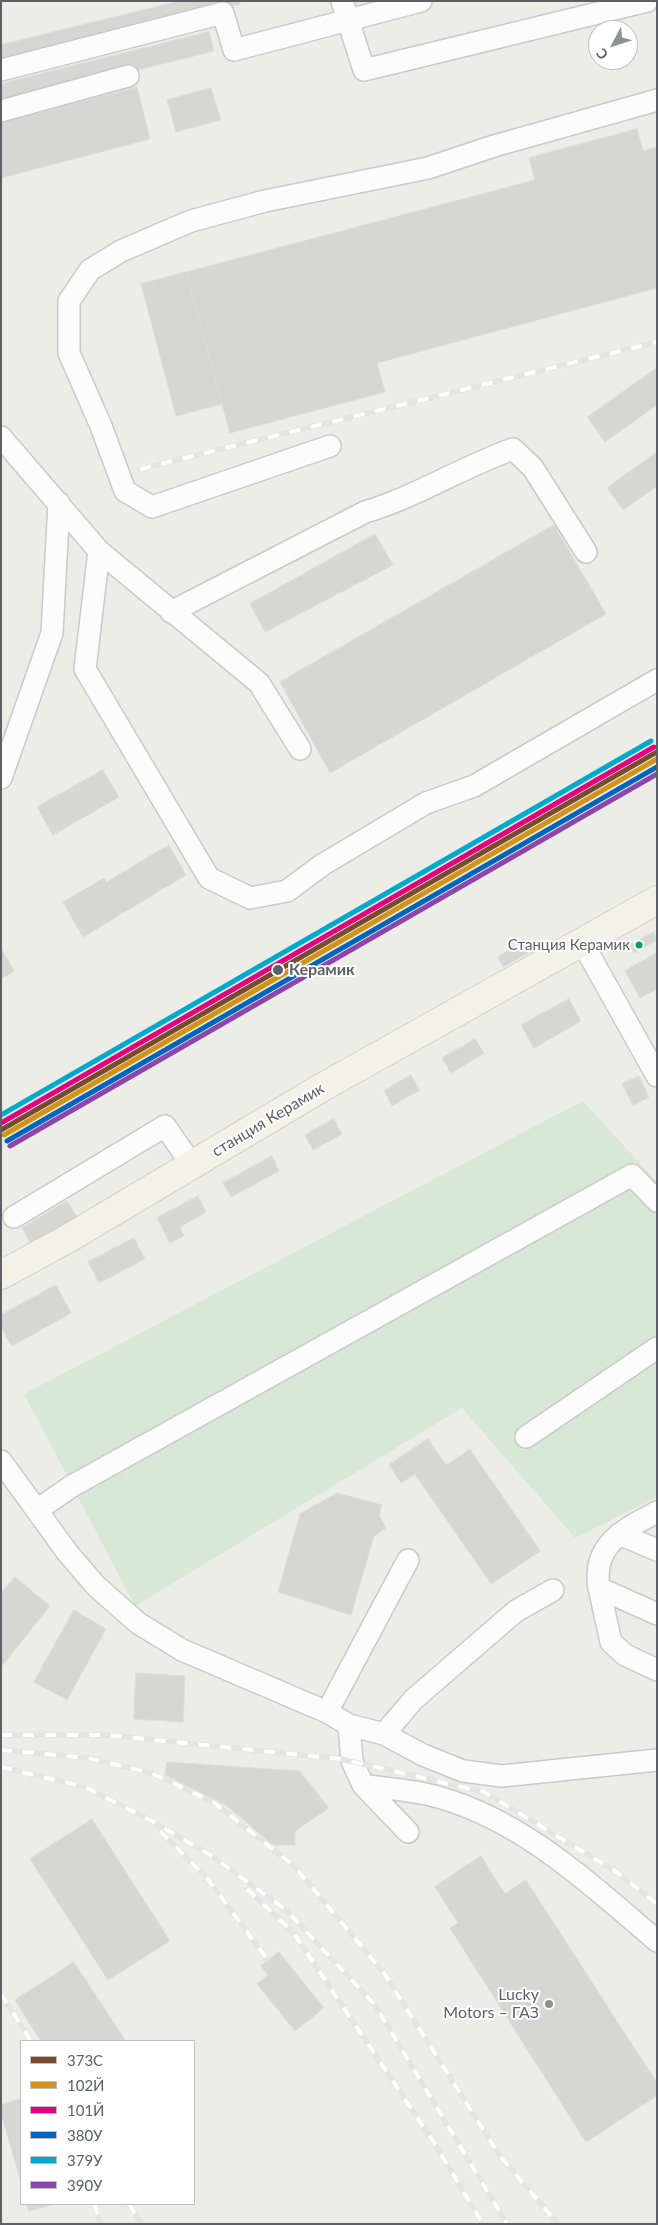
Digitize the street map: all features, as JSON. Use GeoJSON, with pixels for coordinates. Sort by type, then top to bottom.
{"type":"FeatureCollection","features":[{"type":"Feature","properties":{"kind":"main road","name":"станция Керамик"},"geometry":{"type":"LineString","coordinates":[[1,1275],[69,1238],[321,1088],[657,900]]}},
{"type":"Feature","properties":{"kind":"street"},"geometry":{"type":"LineString","coordinates":[[1,70],[223,13],[234,50],[345,11],[421,1]]}},
{"type":"Feature","properties":{"kind":"street"},"geometry":{"type":"LineString","coordinates":[[345,11],[364,70],[648,1]]}},
{"type":"Feature","properties":{"kind":"street"},"geometry":{"type":"LineString","coordinates":[[1,111],[128,76]]}},
{"type":"Feature","properties":{"kind":"street"},"geometry":{"type":"LineString","coordinates":[[330,446],[152,507],[125,491],[101,426],[69,353],[69,301],[90,270],[121,252],[191,222],[265,201],[428,168],[494,146],[657,100]]}},
{"type":"Feature","properties":{"kind":"street"},"geometry":{"type":"LineString","coordinates":[[1,437],[100,551],[258,683],[300,749]]}},
{"type":"Feature","properties":{"kind":"street"},"geometry":{"type":"LineString","coordinates":[[171,612],[364,512],[391,504],[482,460],[513,449],[533,468],[586,552]]}},
{"type":"Feature","properties":{"kind":"street"},"geometry":{"type":"LineString","coordinates":[[1,778],[52,633],[59,503]]}},
{"type":"Feature","properties":{"kind":"street"},"geometry":{"type":"LineString","coordinates":[[100,551],[85,669],[208,878],[250,898],[288,891],[322,865],[426,803],[474,786],[657,680]]}},
{"type":"Feature","properties":{"kind":"street"},"geometry":{"type":"LineString","coordinates":[[582,942],[657,1076]]}},
{"type":"Feature","properties":{"kind":"street"},"geometry":{"type":"LineString","coordinates":[[14,1217],[165,1126],[192,1165]]}},
{"type":"Feature","properties":{"kind":"street"},"geometry":{"type":"LineString","coordinates":[[37,1510],[72,1486],[632,1175],[657,1201]]}},
{"type":"Feature","properties":{"kind":"street"},"geometry":{"type":"LineString","coordinates":[[526,1437],[657,1348]]}},
{"type":"Feature","properties":{"kind":"street"},"geometry":{"type":"LineString","coordinates":[[3,1466],[67,1552],[96,1586],[138,1623],[182,1650],[327,1712],[349,1725],[384,1734],[423,1755],[463,1771],[502,1776],[657,1760]]}},
{"type":"Feature","properties":{"kind":"street"},"geometry":{"type":"LineString","coordinates":[[657,1512],[612,1539],[599,1561],[599,1588],[611,1642],[625,1656],[657,1670]]}},
{"type":"Feature","properties":{"kind":"street"},"geometry":{"type":"LineString","coordinates":[[619,1534],[657,1550]]}},
{"type":"Feature","properties":{"kind":"street"},"geometry":{"type":"LineString","coordinates":[[327,1712],[408,1560]]}},
{"type":"Feature","properties":{"kind":"street"},"geometry":{"type":"LineString","coordinates":[[599,1588],[657,1614]]}},
{"type":"Feature","properties":{"kind":"street"},"geometry":{"type":"LineString","coordinates":[[384,1734],[414,1698],[516,1611],[553,1590]]}},
{"type":"Feature","properties":{"kind":"street"},"geometry":{"type":"LineString","coordinates":[[349,1725],[352,1761],[363,1785],[408,1832]]}},
{"type":"Feature","properties":{"kind":"street"},"geometry":{"type":"LineString","coordinates":[[363,1785],[438,1796],[488,1816],[555,1855],[657,1940]]}},
{"type":"Feature","properties":{"kind":"green space"},"geometry":{"type":"Polygon","coordinates":[[[583,1101],[657,1182],[657,1497],[575,1538],[462,1408],[135,1606],[24,1394],[583,1101]]]}},
{"type":"Feature","properties":{"kind":"building"},"geometry":{"type":"Polygon","coordinates":[[[180,1],[240,1],[240,4],[1,62],[1,45],[180,1]]]}},
{"type":"Feature","properties":{"kind":"building"},"geometry":{"type":"Polygon","coordinates":[[[209,32],[214,51],[1,104],[1,84],[209,32]]]}},
{"type":"Feature","properties":{"kind":"building"},"geometry":{"type":"Polygon","coordinates":[[[137,87],[150,139],[1,178],[1,123],[137,87]]]}},
{"type":"Feature","properties":{"kind":"building"},"geometry":{"type":"Polygon","coordinates":[[[211,88],[221,120],[176,132],[167,100],[211,88]]]}},
{"type":"Feature","properties":{"kind":"building"},"geometry":{"type":"Polygon","coordinates":[[[637,129],[643,151],[657,147],[657,288],[377,363],[385,392],[230,433],[186,272],[535,180],[529,158],[637,129]]]}},
{"type":"Feature","properties":{"kind":"building"},"geometry":{"type":"Polygon","coordinates":[[[186,272],[222,404],[176,416],[141,284],[186,272]]]}},
{"type":"Feature","properties":{"kind":"building"},"geometry":{"type":"Polygon","coordinates":[[[657,368],[657,405],[605,442],[587,417],[657,368]]]}},
{"type":"Feature","properties":{"kind":"building"},"geometry":{"type":"Polygon","coordinates":[[[657,452],[657,486],[623,510],[607,488],[657,452]]]}},
{"type":"Feature","properties":{"kind":"building"},"geometry":{"type":"Polygon","coordinates":[[[554,525],[606,614],[330,773],[280,682],[554,525]]]}},
{"type":"Feature","properties":{"kind":"building"},"geometry":{"type":"Polygon","coordinates":[[[375,534],[393,565],[265,632],[250,604],[375,534]]]}},
{"type":"Feature","properties":{"kind":"building"},"geometry":{"type":"Polygon","coordinates":[[[103,770],[119,797],[53,835],[37,807],[103,770]]]}},
{"type":"Feature","properties":{"kind":"building"},"geometry":{"type":"Polygon","coordinates":[[[169,845],[186,875],[83,937],[63,902],[104,878],[106,882],[169,845]]]}},
{"type":"Feature","properties":{"kind":"building"},"geometry":{"type":"Polygon","coordinates":[[[654,932],[657,940],[634,953],[630,945],[654,932]]]}},
{"type":"Feature","properties":{"kind":"building"},"geometry":{"type":"Polygon","coordinates":[[[522,943],[528,953],[503,967],[498,957],[522,943]]]}},
{"type":"Feature","properties":{"kind":"building"},"geometry":{"type":"Polygon","coordinates":[[[1,948],[14,971],[1,979],[1,948]]]}},
{"type":"Feature","properties":{"kind":"building"},"geometry":{"type":"Polygon","coordinates":[[[657,953],[657,989],[640,998],[625,971],[657,953]]]}},
{"type":"Feature","properties":{"kind":"building"},"geometry":{"type":"Polygon","coordinates":[[[569,999],[581,1021],[534,1048],[521,1025],[569,999]]]}},
{"type":"Feature","properties":{"kind":"building"},"geometry":{"type":"Polygon","coordinates":[[[475,1039],[484,1053],[451,1073],[442,1058],[475,1039]]]}},
{"type":"Feature","properties":{"kind":"building"},"geometry":{"type":"Polygon","coordinates":[[[411,1075],[420,1090],[392,1106],[384,1091],[411,1075]]]}},
{"type":"Feature","properties":{"kind":"building"},"geometry":{"type":"Polygon","coordinates":[[[639,1076],[649,1097],[633,1105],[622,1084],[639,1076]]]}},
{"type":"Feature","properties":{"kind":"building"},"geometry":{"type":"Polygon","coordinates":[[[334,1119],[342,1134],[313,1150],[305,1135],[334,1119]]]}},
{"type":"Feature","properties":{"kind":"building"},"geometry":{"type":"Polygon","coordinates":[[[272,1156],[279,1171],[231,1197],[223,1183],[272,1156]]]}},
{"type":"Feature","properties":{"kind":"building"},"geometry":{"type":"Polygon","coordinates":[[[198,1196],[206,1212],[180,1227],[184,1236],[170,1243],[157,1218],[198,1196]]]}},
{"type":"Feature","properties":{"kind":"building"},"geometry":{"type":"Polygon","coordinates":[[[67,1201],[77,1217],[31,1244],[22,1228],[67,1201]]]}},
{"type":"Feature","properties":{"kind":"building"},"geometry":{"type":"Polygon","coordinates":[[[134,1238],[145,1259],[99,1283],[88,1262],[134,1238]]]}},
{"type":"Feature","properties":{"kind":"building"},"geometry":{"type":"Polygon","coordinates":[[[56,1285],[71,1313],[12,1346],[1,1327],[1,1315],[56,1285]]]}},
{"type":"Feature","properties":{"kind":"building"},"geometry":{"type":"Polygon","coordinates":[[[428,1439],[446,1465],[470,1449],[540,1551],[491,1584],[415,1474],[401,1483],[389,1465],[428,1439]]]}},
{"type":"Feature","properties":{"kind":"building"},"geometry":{"type":"Polygon","coordinates":[[[337,1493],[382,1505],[379,1515],[386,1528],[374,1536],[351,1615],[278,1592],[300,1514],[337,1493]]]}},
{"type":"Feature","properties":{"kind":"building"},"geometry":{"type":"Polygon","coordinates":[[[15,1577],[50,1606],[1,1667],[1,1594],[15,1577]]]}},
{"type":"Feature","properties":{"kind":"building"},"geometry":{"type":"Polygon","coordinates":[[[74,1610],[106,1629],[67,1700],[34,1682],[74,1610]]]}},
{"type":"Feature","properties":{"kind":"building"},"geometry":{"type":"Polygon","coordinates":[[[136,1673],[185,1676],[183,1722],[134,1719],[136,1673]]]}},
{"type":"Feature","properties":{"kind":"building"},"geometry":{"type":"Polygon","coordinates":[[[167,1762],[300,1771],[329,1808],[295,1831],[295,1845],[273,1845],[227,1806],[165,1775],[167,1762]]]}},
{"type":"Feature","properties":{"kind":"building"},"geometry":{"type":"Polygon","coordinates":[[[92,1819],[170,1941],[108,1980],[30,1859],[92,1819]]]}},
{"type":"Feature","properties":{"kind":"building"},"geometry":{"type":"Polygon","coordinates":[[[481,1856],[505,1894],[526,1880],[657,2083],[657,2096],[586,2142],[450,1928],[458,1923],[435,1887],[481,1856]]]}},
{"type":"Feature","properties":{"kind":"building"},"geometry":{"type":"Polygon","coordinates":[[[279,1952],[324,2008],[295,2031],[257,1984],[268,1975],[261,1966],[279,1952]]]}},
{"type":"Feature","properties":{"kind":"building"},"geometry":{"type":"Polygon","coordinates":[[[74,1962],[125,2040],[40,2040],[15,2000],[74,1962]]]}},
{"type":"Feature","properties":{"kind":"building"},"geometry":{"type":"Polygon","coordinates":[[[20,2099],[20,2179],[1,2113],[1,2105],[20,2099]]]}},
{"type":"Feature","properties":{"kind":"building"},"geometry":{"type":"Polygon","coordinates":[[[27,2205],[50,2205],[29,2211],[27,2205]]]}},
{"type":"Feature","properties":{"kind":"railway"},"geometry":{"type":"LineString","coordinates":[[140,469],[657,342]]}},
{"type":"Feature","properties":{"kind":"railway"},"geometry":{"type":"LineString","coordinates":[[1,1735],[107,1735],[341,1759],[484,1792],[615,1871],[657,1904]]}},
{"type":"Feature","properties":{"kind":"railway"},"geometry":{"type":"LineString","coordinates":[[1,1750],[87,1758],[151,1773],[213,1802],[294,1866],[384,1973],[500,2156],[558,2224]]}},
{"type":"Feature","properties":{"kind":"railway"},"geometry":{"type":"LineString","coordinates":[[1,1767],[85,1787],[148,1819],[212,1856],[286,1910],[375,2005],[507,2224]]}},
{"type":"Feature","properties":{"kind":"railway"},"geometry":{"type":"LineString","coordinates":[[160,1831],[207,1878],[267,1959]]}},
{"type":"Feature","properties":{"kind":"railway"},"geometry":{"type":"LineString","coordinates":[[247,1889],[293,1932],[433,2141],[483,2224]]}},
{"type":"Feature","properties":{"kind":"railway"},"geometry":{"type":"LineString","coordinates":[[1,1994],[30,2040]]}},
{"type":"Feature","properties":{"kind":"railway"},"geometry":{"type":"LineString","coordinates":[[94,2205],[101,2224]]}},
{"type":"Feature","properties":{"kind":"railway"},"geometry":{"type":"LineString","coordinates":[[130,2205],[141,2224]]}},
{"type":"Feature","properties":{"kind":"transit line","name":"379У"},"geometry":{"type":"LineString","coordinates":[[1,1115],[651,741]]}},
{"type":"Feature","properties":{"kind":"transit line","name":"101Й"},"geometry":{"type":"LineString","coordinates":[[1,1123],[654,747]]}},
{"type":"Feature","properties":{"kind":"transit line","name":"373C"},"geometry":{"type":"LineString","coordinates":[[1,1130],[657,752]]}},
{"type":"Feature","properties":{"kind":"transit line","name":"102Й"},"geometry":{"type":"LineString","coordinates":[[4,1135],[657,759]]}},
{"type":"Feature","properties":{"kind":"transit line","name":"380У"},"geometry":{"type":"LineString","coordinates":[[7,1141],[657,767]]}},
{"type":"Feature","properties":{"kind":"transit line","name":"390У"},"geometry":{"type":"LineString","coordinates":[[10,1146],[657,774]]}},
{"type":"Feature","properties":{"kind":"place","name":"Станция Керамик"},"geometry":{"type":"Point","coordinates":[639,945]}},
{"type":"Feature","properties":{"kind":"place","name":"Керамик"},"geometry":{"type":"Point","coordinates":[278,970]}},
{"type":"Feature","properties":{"kind":"place","name":"Lucky Motors – ГАЗ"},"geometry":{"type":"Point","coordinates":[549,2004]}}]}
